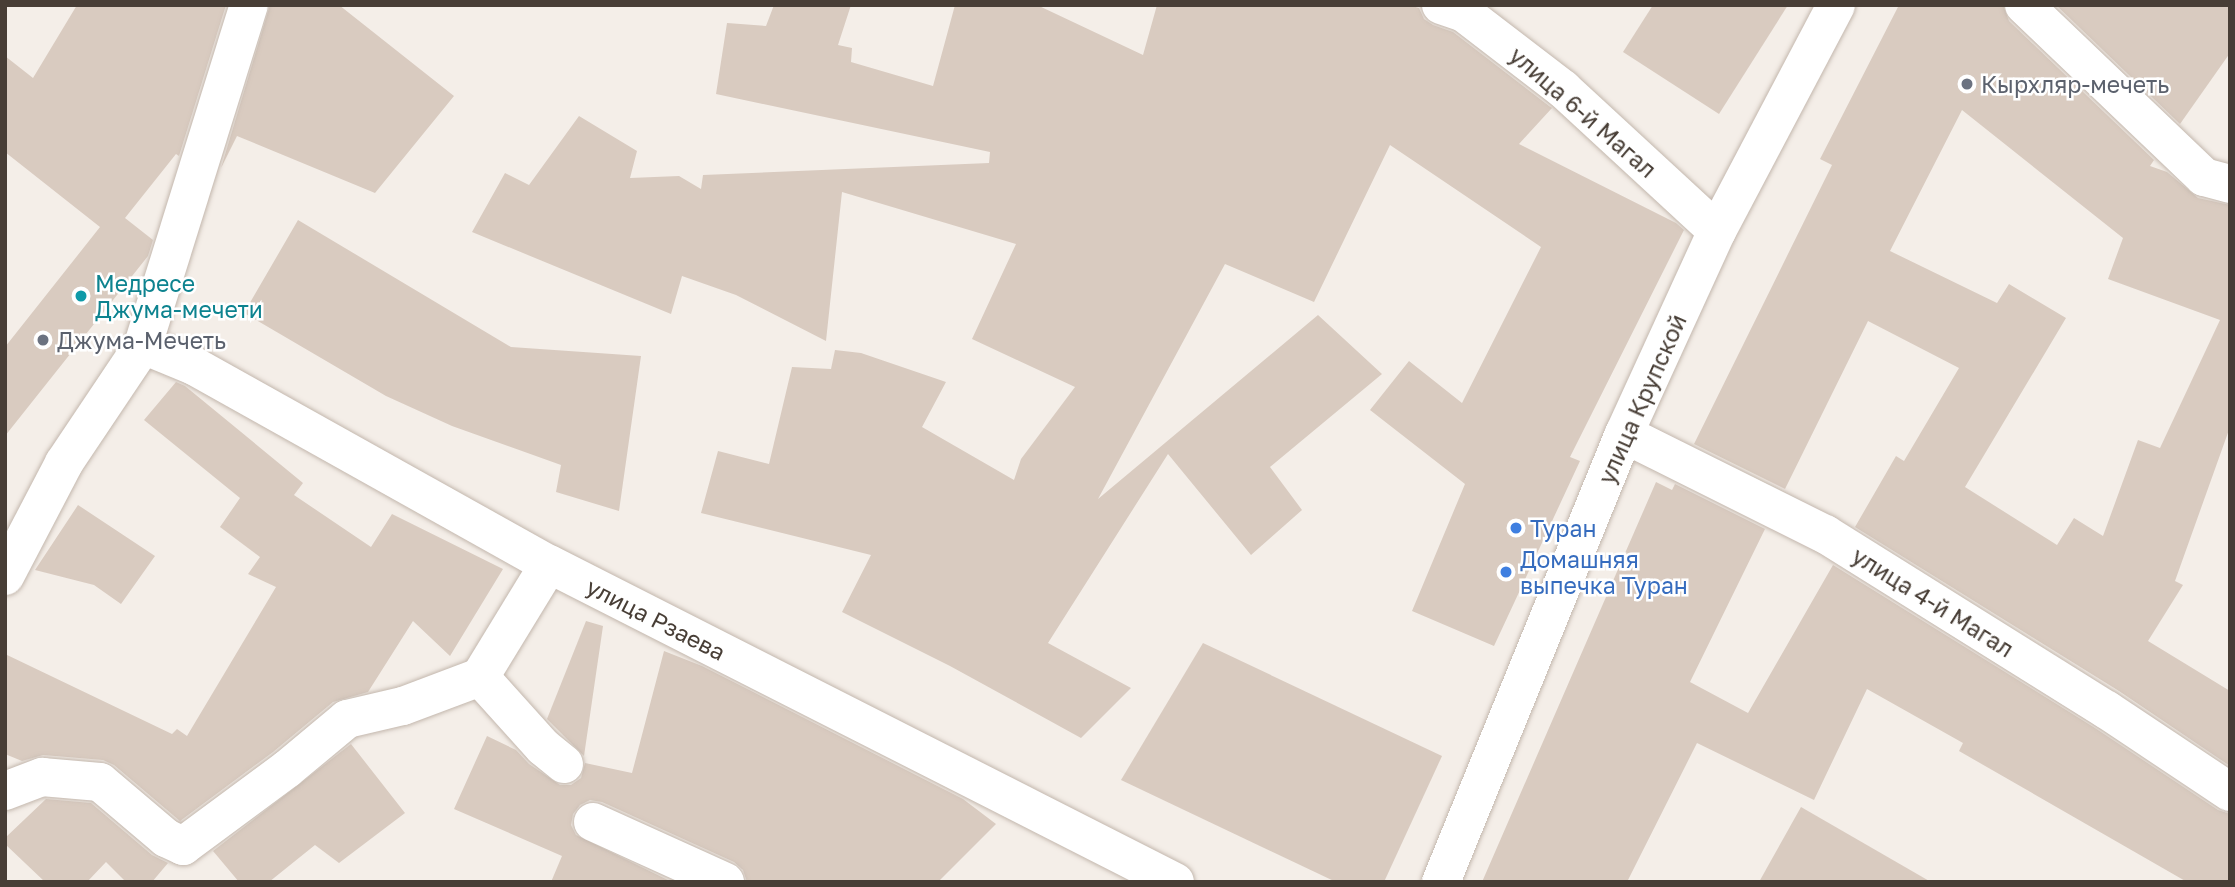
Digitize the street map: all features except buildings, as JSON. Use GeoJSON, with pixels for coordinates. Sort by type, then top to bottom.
{"type":"FeatureCollection","features":[{"type":"Feature","properties":{"kind":"street"},"geometry":{"type":"LineString","coordinates":[[5,576],[64,463],[143,345],[249,5]]}},
{"type":"Feature","properties":{"kind":"street","name":"улица 6-й Магал"},"geometry":{"type":"LineString","coordinates":[[1441,5],[1464,13],[1563,89],[1717,231]]}},
{"type":"Feature","properties":{"kind":"street","name":"улица Крупской"},"geometry":{"type":"LineString","coordinates":[[1441,882],[1624,434],[1717,231],[1836,5]]}},
{"type":"Feature","properties":{"kind":"street"},"geometry":{"type":"LineString","coordinates":[[2024,5],[2204,177],[2230,184]]}},
{"type":"Feature","properties":{"kind":"street","name":"улица Рзаева"},"geometry":{"type":"LineString","coordinates":[[143,345],[194,366],[549,564],[1175,882]]}},
{"type":"Feature","properties":{"kind":"street","name":"улица 4-й Магал"},"geometry":{"type":"LineString","coordinates":[[1624,434],[1825,534],[2107,710],[2230,792]]}},
{"type":"Feature","properties":{"kind":"street"},"geometry":{"type":"LineString","coordinates":[[5,791],[42,777],[100,782],[166,838],[183,846],[288,769],[347,719],[403,706],[480,677],[549,564]]}},
{"type":"Feature","properties":{"kind":"street"},"geometry":{"type":"LineString","coordinates":[[480,677],[543,747],[565,764]]}},
{"type":"Feature","properties":{"kind":"street"},"geometry":{"type":"LineString","coordinates":[[593,822],[725,882]]}},
{"type":"Feature","properties":{"kind":"place","name":"Кырхляр-мечеть"},"geometry":{"type":"Point","coordinates":[1967,84]}},
{"type":"Feature","properties":{"kind":"place","name":"Медресе Джума-мечети"},"geometry":{"type":"Point","coordinates":[81,296]}},
{"type":"Feature","properties":{"kind":"place","name":"Джума-Мечеть"},"geometry":{"type":"Point","coordinates":[43,340]}},
{"type":"Feature","properties":{"kind":"place","name":"Туран"},"geometry":{"type":"Point","coordinates":[1516,528]}},
{"type":"Feature","properties":{"kind":"place","name":"Домашняя выпечка Туран"},"geometry":{"type":"Point","coordinates":[1506,572]}}]}
